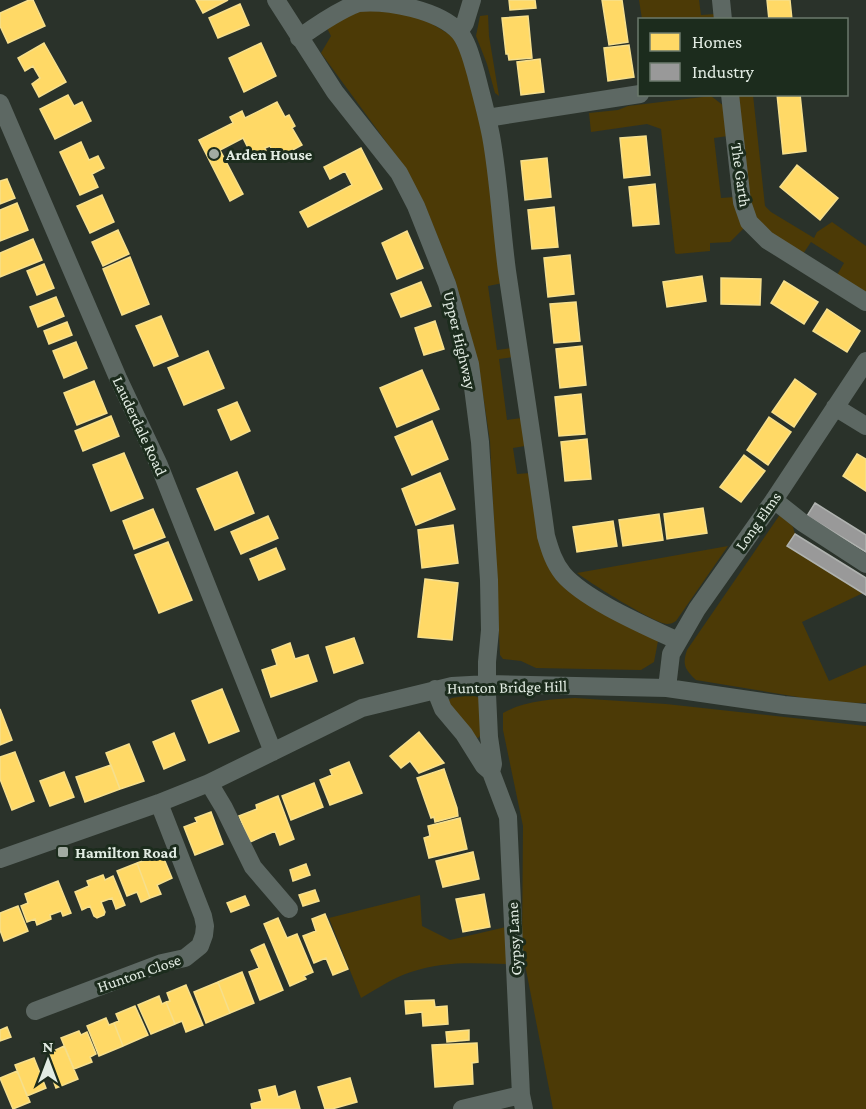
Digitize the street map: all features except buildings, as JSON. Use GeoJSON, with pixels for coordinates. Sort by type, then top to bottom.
{"type":"FeatureCollection","features":[{"type":"Feature","properties":{"kind":"street","name":"Upper Highway"},"geometry":{"type":"LineString","coordinates":[[276,0],[335,92],[399,173],[416,206],[447,284],[470,364],[480,442],[489,580],[488,684]]}},
{"type":"Feature","properties":{"kind":"street"},"geometry":{"type":"LineString","coordinates":[[299,38],[351,7],[382,0],[410,5],[438,16],[459,32],[466,44],[474,68],[487,118],[546,536],[552,556],[561,572],[576,587],[678,641]]}},
{"type":"Feature","properties":{"kind":"street"},"geometry":{"type":"LineString","coordinates":[[459,32],[465,23],[472,0]]}},
{"type":"Feature","properties":{"kind":"street"},"geometry":{"type":"LineString","coordinates":[[721,0],[723,18]]}},
{"type":"Feature","properties":{"kind":"street"},"geometry":{"type":"LineString","coordinates":[[487,118],[638,94]]}},
{"type":"Feature","properties":{"kind":"street","name":"The Garth"},"geometry":{"type":"LineString","coordinates":[[730,96],[742,202],[749,222],[767,240],[866,302]]}},
{"type":"Feature","properties":{"kind":"street","name":"Lauderdale Road"},"geometry":{"type":"LineString","coordinates":[[0,103],[118,378],[159,465],[273,752]]}},
{"type":"Feature","properties":{"kind":"street","name":"Long Elms"},"geometry":{"type":"LineString","coordinates":[[667,688],[671,654],[697,609],[774,500],[866,361]]}},
{"type":"Feature","properties":{"kind":"street"},"geometry":{"type":"LineString","coordinates":[[835,406],[866,426]]}},
{"type":"Feature","properties":{"kind":"street"},"geometry":{"type":"LineString","coordinates":[[774,500],[803,523],[866,564]]}},
{"type":"Feature","properties":{"kind":"street","name":"Hunton Bridge Hill"},"geometry":{"type":"LineString","coordinates":[[0,859],[209,783],[362,708],[452,686],[488,684],[667,688],[784,705],[866,713]]}},
{"type":"Feature","properties":{"kind":"street","name":"Gypsy Lane"},"geometry":{"type":"LineString","coordinates":[[488,684],[489,737],[493,764],[491,772]]}},
{"type":"Feature","properties":{"kind":"street","name":"Gypsy Lane"},"geometry":{"type":"LineString","coordinates":[[435,689],[443,709],[464,734],[484,766],[491,772],[508,817],[523,1102]]}},
{"type":"Feature","properties":{"kind":"street"},"geometry":{"type":"LineString","coordinates":[[209,783],[254,867],[289,909]]}},
{"type":"Feature","properties":{"kind":"street","name":"Hunton Close"},"geometry":{"type":"LineString","coordinates":[[35,1011],[162,963],[185,958],[200,946],[205,926],[203,916],[159,803]]}},
{"type":"Feature","properties":{"kind":"street"},"geometry":{"type":"LineString","coordinates":[[462,1109],[523,1102]]}},
{"type":"Feature","properties":{"kind":"shaded area"},"geometry":{"type":"Polygon","coordinates":[[[639,0],[699,0],[701,15],[716,14],[716,17],[702,18],[642,18],[639,0]]]}},
{"type":"Feature","properties":{"kind":"shaded area"},"geometry":{"type":"Polygon","coordinates":[[[360,10],[410,11],[454,37],[461,46],[483,119],[503,283],[488,286],[497,350],[512,348],[513,357],[499,359],[507,420],[522,418],[525,446],[513,448],[517,474],[530,473],[547,560],[658,641],[654,662],[641,670],[536,668],[521,661],[503,659],[500,655],[490,441],[478,362],[455,280],[424,203],[406,169],[321,53],[331,36],[327,28],[360,10]]]}},
{"type":"Feature","properties":{"kind":"shaded area"},"geometry":{"type":"Polygon","coordinates":[[[488,15],[489,36],[499,96],[495,93],[476,36],[480,16],[488,15]]]}},
{"type":"Feature","properties":{"kind":"shaded area"},"geometry":{"type":"Polygon","coordinates":[[[711,96],[724,106],[728,136],[714,138],[721,198],[735,197],[744,228],[730,242],[710,243],[710,251],[677,254],[675,253],[661,129],[647,124],[591,132],[589,113],[711,96]]]}},
{"type":"Feature","properties":{"kind":"shaded area"},"geometry":{"type":"Polygon","coordinates":[[[738,96],[753,96],[765,206],[814,238],[817,232],[832,222],[866,246],[866,292],[837,275],[844,263],[811,242],[803,254],[762,227],[750,203],[738,96]]]}},
{"type":"Feature","properties":{"kind":"shaded area"},"geometry":{"type":"Polygon","coordinates":[[[781,513],[793,527],[795,534],[787,546],[863,593],[802,622],[829,681],[866,665],[866,703],[809,702],[798,697],[696,680],[689,673],[685,659],[687,650],[781,513]]]}},
{"type":"Feature","properties":{"kind":"shaded area"},"geometry":{"type":"Polygon","coordinates":[[[728,546],[676,621],[670,624],[660,622],[636,610],[577,573],[728,546]]]}},
{"type":"Feature","properties":{"kind":"shaded area"},"geometry":{"type":"Polygon","coordinates":[[[471,695],[480,698],[481,735],[478,738],[473,737],[447,701],[471,695]]]}},
{"type":"Feature","properties":{"kind":"shaded area"},"geometry":{"type":"Polygon","coordinates":[[[575,698],[666,704],[866,726],[866,1109],[553,1109],[522,949],[523,826],[503,730],[503,713],[529,703],[575,698]]]}},
{"type":"Feature","properties":{"kind":"shaded area"},"geometry":{"type":"Polygon","coordinates":[[[420,895],[422,926],[450,940],[506,927],[506,964],[458,963],[423,968],[398,977],[361,998],[329,918],[420,895]]]}},
{"type":"Feature","properties":{"kind":"place","name":"Arden House"},"geometry":{"type":"Point","coordinates":[214,154]}},
{"type":"Feature","properties":{"kind":"place","name":"Hamilton Road"},"geometry":{"type":"Point","coordinates":[63,852]}}]}
